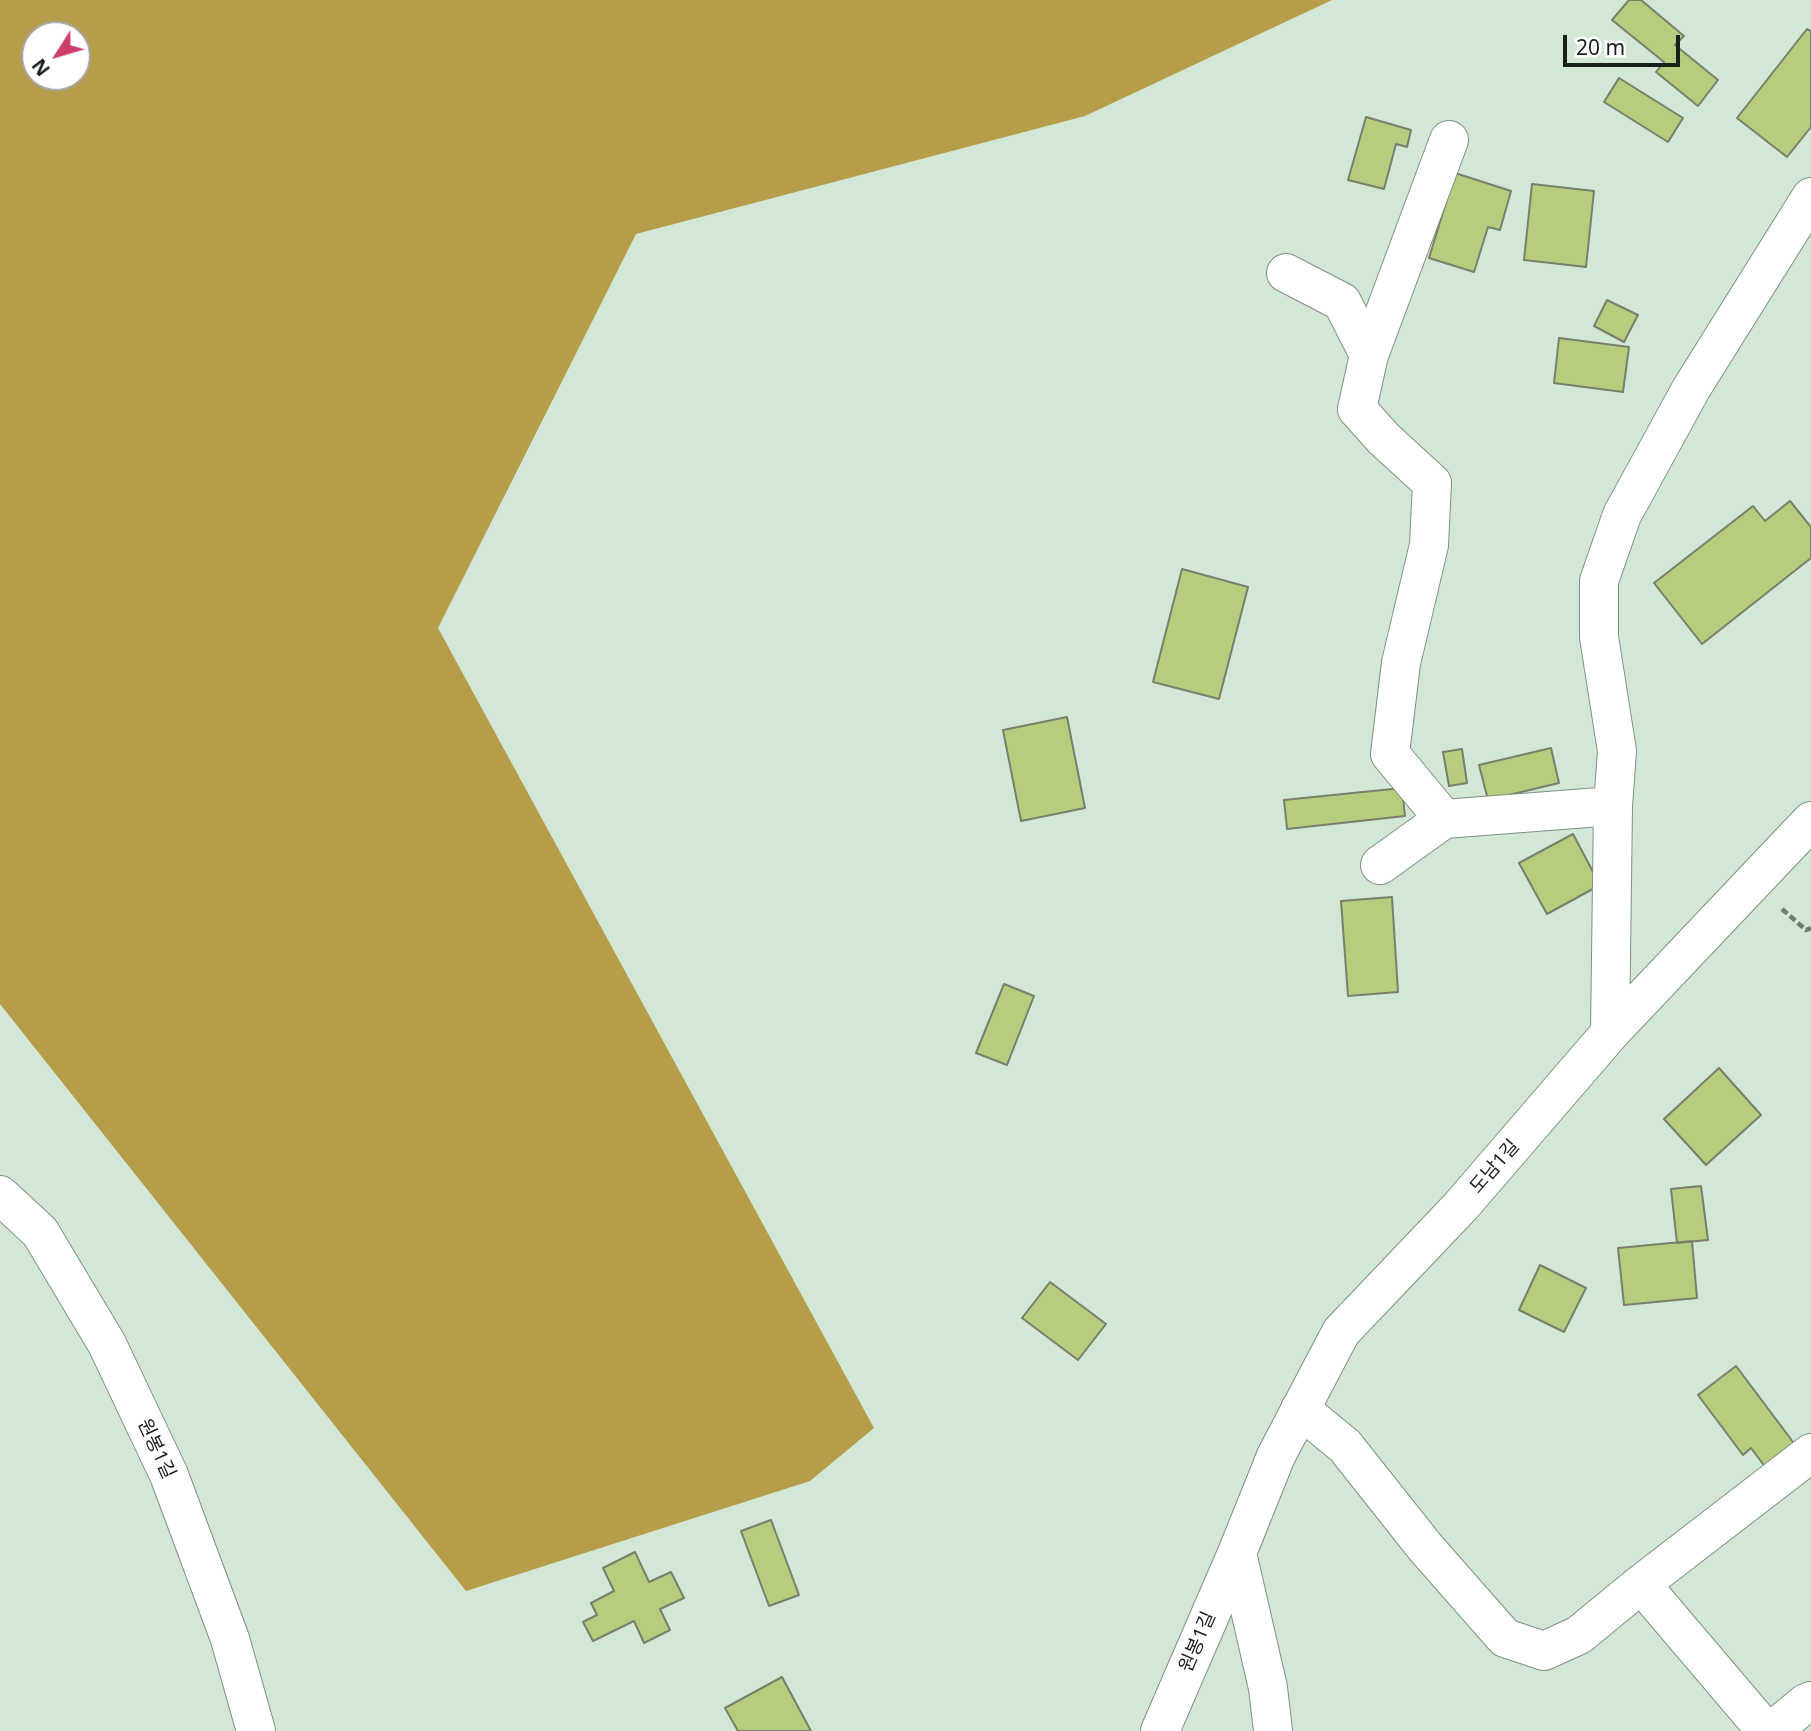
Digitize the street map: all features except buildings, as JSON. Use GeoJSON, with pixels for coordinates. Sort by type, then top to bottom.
{"type":"FeatureCollection","features":[{"type":"Feature","properties":{"kind":"street"},"geometry":{"type":"LineString","coordinates":[[1444,818],[1390,754],[1401,663],[1429,545],[1432,483],[1384,439],[1357,409],[1369,355],[1449,140]]}},
{"type":"Feature","properties":{"kind":"street"},"geometry":{"type":"LineString","coordinates":[[1610,1033],[1613,806],[1617,751],[1600,637],[1598,581],[1622,515],[1691,389],[1811,197]]}},
{"type":"Feature","properties":{"kind":"street"},"geometry":{"type":"LineString","coordinates":[[1286,273],[1342,303],[1369,355]]}},
{"type":"Feature","properties":{"kind":"street"},"geometry":{"type":"LineString","coordinates":[[1380,864],[1444,818],[1613,806]]}},
{"type":"Feature","properties":{"kind":"street","name":"도남1길"},"geometry":{"type":"LineString","coordinates":[[1237,1553],[1276,1455],[1341,1332],[1461,1206],[1610,1033],[1811,821]]}},
{"type":"Feature","properties":{"kind":"street","name":"원봉1길"},"geometry":{"type":"LineString","coordinates":[[0,1195],[40,1232],[107,1344],[169,1475],[230,1639],[256,1731]]}},
{"type":"Feature","properties":{"kind":"street"},"geometry":{"type":"LineString","coordinates":[[1300,1409],[1345,1446],[1425,1547],[1505,1638],[1544,1651],[1579,1635],[1811,1452]]}},
{"type":"Feature","properties":{"kind":"street"},"geometry":{"type":"LineString","coordinates":[[1237,1553],[1268,1688],[1273,1731]]}},
{"type":"Feature","properties":{"kind":"street","name":"원봉1길"},"geometry":{"type":"LineString","coordinates":[[1160,1731],[1237,1553]]}},
{"type":"Feature","properties":{"kind":"street"},"geometry":{"type":"LineString","coordinates":[[1641,1584],[1766,1731]]}},
{"type":"Feature","properties":{"kind":"street"},"geometry":{"type":"LineString","coordinates":[[1772,1731],[1811,1701]]}},
{"type":"Feature","properties":{"kind":"shaded area"},"geometry":{"type":"Polygon","coordinates":[[[0,0],[1332,0],[1085,116],[636,234],[438,628],[874,1428],[810,1481],[466,1591],[0,1004],[0,0]]]}}]}
